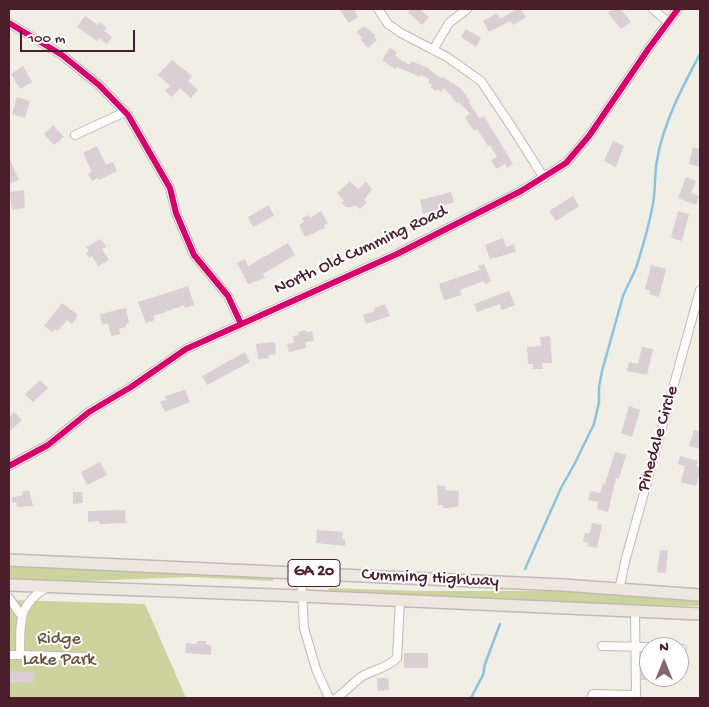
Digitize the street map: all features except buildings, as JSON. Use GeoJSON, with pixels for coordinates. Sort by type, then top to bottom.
{"type":"FeatureCollection","features":[{"type":"Feature","properties":{"kind":"highway","name":"Cumming Highway"},"geometry":{"type":"LineString","coordinates":[[9,560],[563,585],[700,595]]}},
{"type":"Feature","properties":{"kind":"highway","name":"Cumming Highway"},"geometry":{"type":"LineString","coordinates":[[9,585],[700,614]]}},
{"type":"Feature","properties":{"kind":"street"},"geometry":{"type":"LineString","coordinates":[[378,9],[388,24],[447,58],[481,81],[544,178]]}},
{"type":"Feature","properties":{"kind":"street"},"geometry":{"type":"LineString","coordinates":[[433,50],[449,23],[466,9]]}},
{"type":"Feature","properties":{"kind":"street"},"geometry":{"type":"LineString","coordinates":[[653,9],[668,22]]}},
{"type":"Feature","properties":{"kind":"street","name":"North Old Cumming Road"},"geometry":{"type":"LineString","coordinates":[[9,466],[48,445],[89,412],[131,387],[186,349],[375,264],[544,178],[566,163],[589,136],[678,9]]}},
{"type":"Feature","properties":{"kind":"street"},"geometry":{"type":"LineString","coordinates":[[9,23],[62,55],[98,85],[125,112],[170,188],[176,213],[194,255],[228,296],[241,324]]}},
{"type":"Feature","properties":{"kind":"street"},"geometry":{"type":"LineString","coordinates":[[76,135],[125,112]]}},
{"type":"Feature","properties":{"kind":"street","name":"Pinedale Circle"},"geometry":{"type":"LineString","coordinates":[[619,590],[626,558],[700,290]]}},
{"type":"Feature","properties":{"kind":"street"},"geometry":{"type":"LineString","coordinates":[[301,572],[304,628],[309,650],[329,698]]}},
{"type":"Feature","properties":{"kind":"street"},"geometry":{"type":"LineString","coordinates":[[20,655],[21,615],[33,596],[47,587]]}},
{"type":"Feature","properties":{"kind":"street"},"geometry":{"type":"LineString","coordinates":[[9,598],[21,615]]}},
{"type":"Feature","properties":{"kind":"street"},"geometry":{"type":"LineString","coordinates":[[336,698],[362,677],[378,668],[392,664],[397,658],[400,600]]}},
{"type":"Feature","properties":{"kind":"street"},"geometry":{"type":"LineString","coordinates":[[591,698],[593,694],[636,695],[635,611]]}},
{"type":"Feature","properties":{"kind":"street"},"geometry":{"type":"LineString","coordinates":[[602,646],[636,647]]}},
{"type":"Feature","properties":{"kind":"street"},"geometry":{"type":"LineString","coordinates":[[9,655],[85,657]]}},
{"type":"Feature","properties":{"kind":"green space"},"geometry":{"type":"Polygon","coordinates":[[[9,566],[273,576],[273,581],[191,577],[58,582],[9,581],[9,566]]]}},
{"type":"Feature","properties":{"kind":"green space"},"geometry":{"type":"Polygon","coordinates":[[[329,588],[419,591],[577,591],[700,599],[700,606],[577,605],[328,591],[329,588]]]}},
{"type":"Feature","properties":{"kind":"green space","name":"Ridge Lake Park"},"geometry":{"type":"Polygon","coordinates":[[[9,600],[145,604],[186,698],[9,698],[9,600]]]}},
{"type":"Feature","properties":{"kind":"waterway"},"geometry":{"type":"LineString","coordinates":[[525,569],[561,488],[594,424],[599,402],[602,371],[623,296],[636,268],[649,224],[656,166],[664,132],[674,105],[700,54]]}},
{"type":"Feature","properties":{"kind":"waterway"},"geometry":{"type":"LineString","coordinates":[[471,698],[483,675],[485,664],[500,624]]}},
{"type":"Feature","properties":{"kind":"cycle path"},"geometry":{"type":"LineString","coordinates":[[9,466],[48,445],[89,412],[131,387],[186,349],[397,254],[521,191],[566,163],[589,136],[678,9]]}},
{"type":"Feature","properties":{"kind":"cycle path"},"geometry":{"type":"LineString","coordinates":[[9,23],[62,55],[99,85],[128,115],[170,188],[176,213],[194,255],[228,296],[241,324]]}}]}
